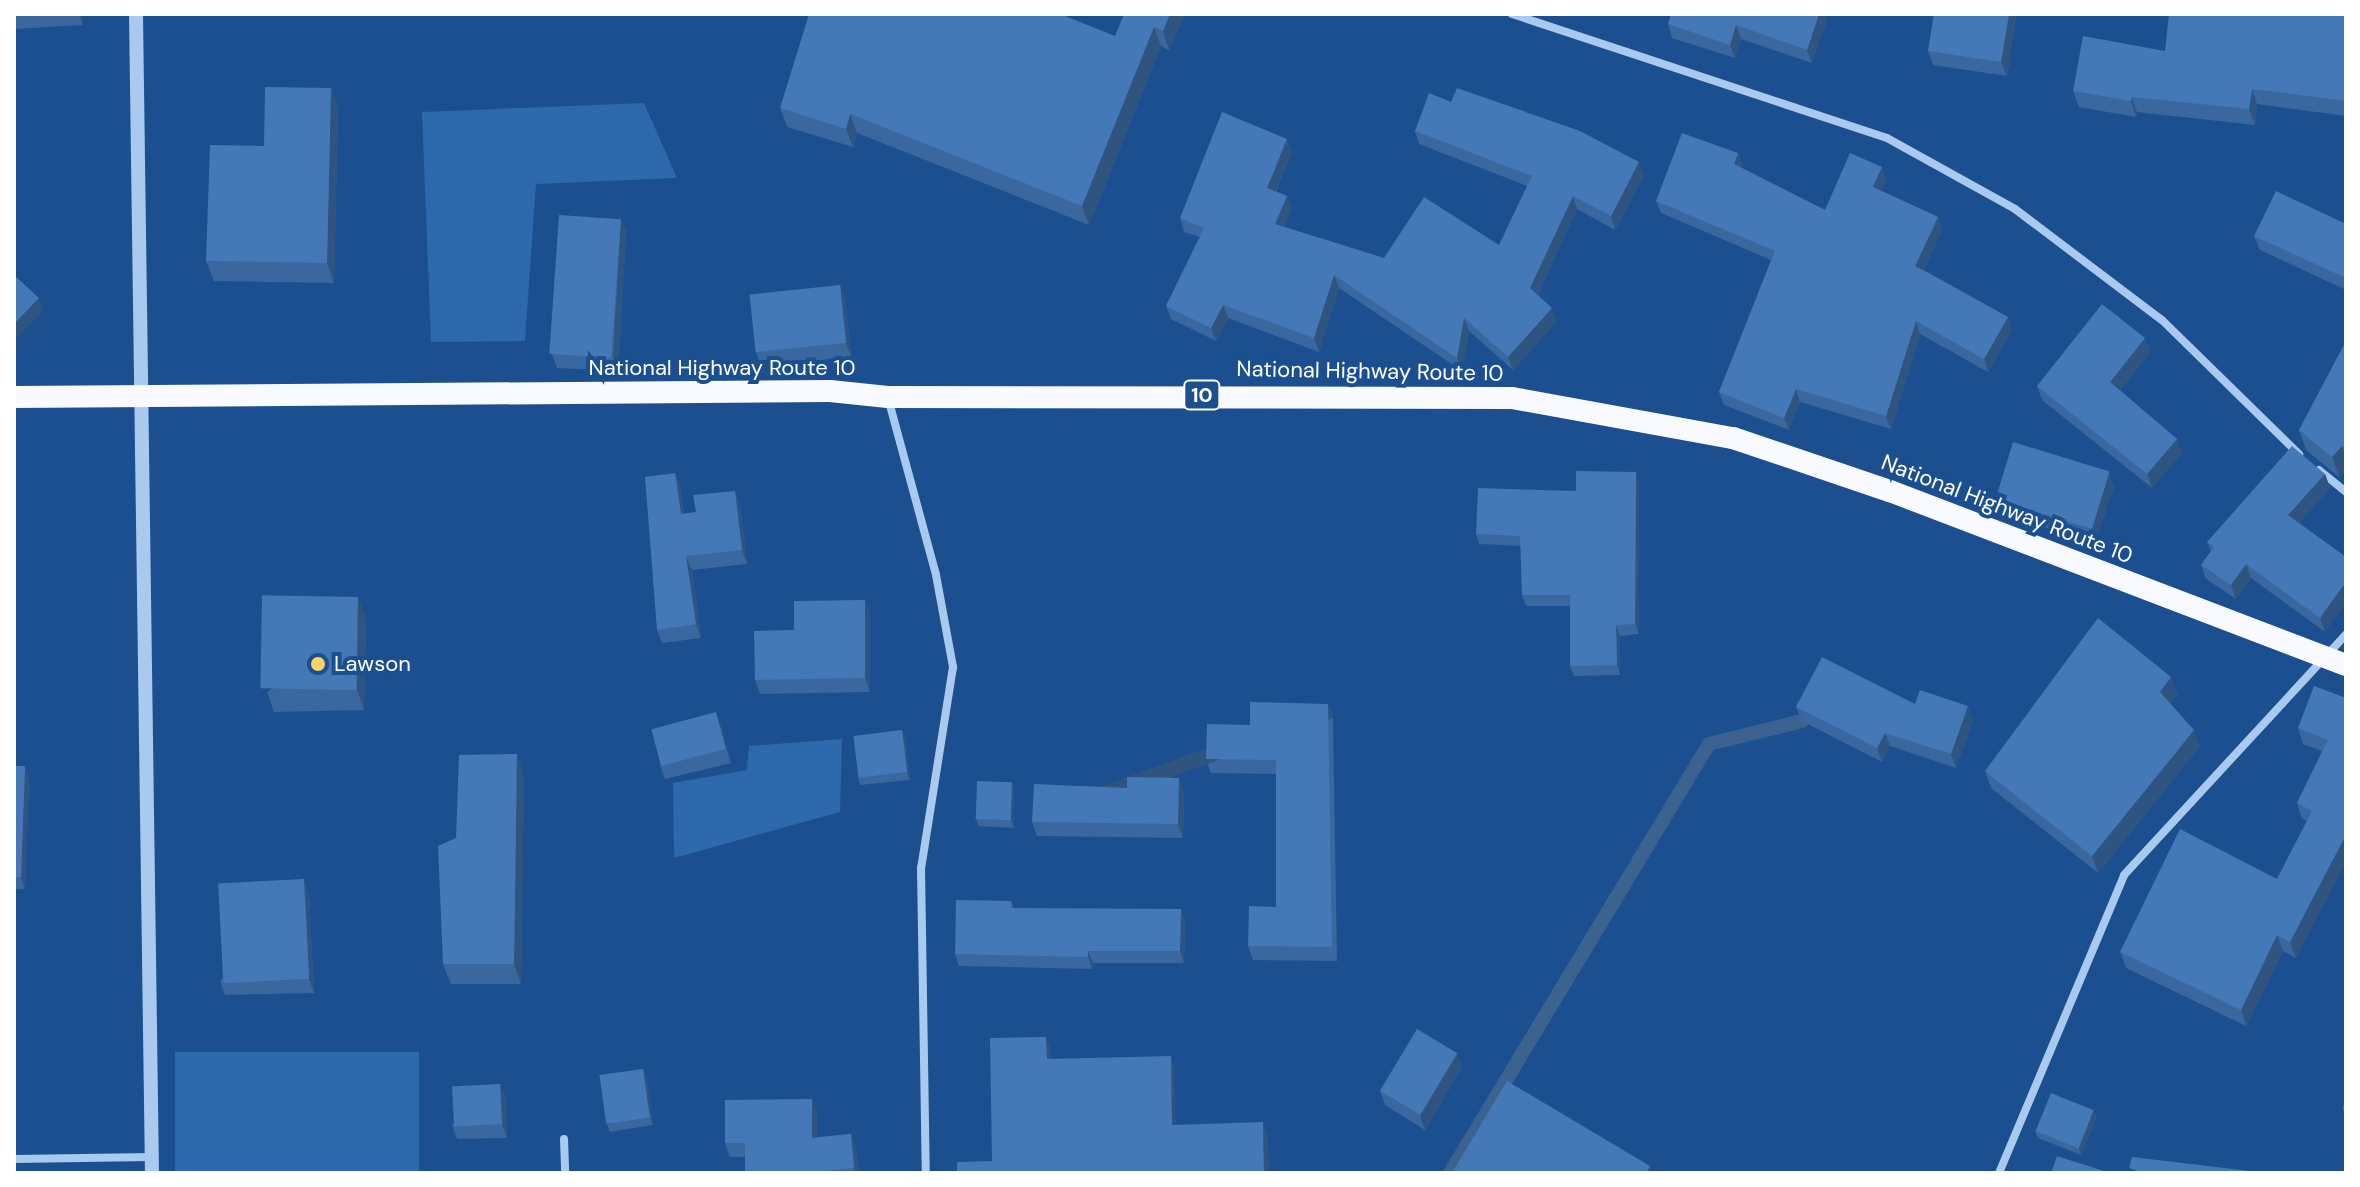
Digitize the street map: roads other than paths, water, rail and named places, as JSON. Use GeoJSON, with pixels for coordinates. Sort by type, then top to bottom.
{"type":"FeatureCollection","features":[{"type":"Feature","properties":{"kind":"highway","name":"National Highway Route 10"},"geometry":{"type":"LineString","coordinates":[[14,397],[814,391],[888,397],[1512,398],[1733,438],[1890,491],[2346,665]]}},
{"type":"Feature","properties":{"kind":"street"},"geometry":{"type":"LineString","coordinates":[[136,14],[152,1173]]}},
{"type":"Feature","properties":{"kind":"street"},"geometry":{"type":"LineString","coordinates":[[1512,14],[1887,138],[2015,209],[2162,320],[2299,453],[2346,492]]}},
{"type":"Feature","properties":{"kind":"street"},"geometry":{"type":"LineString","coordinates":[[888,397],[936,575],[953,667],[921,868],[926,1173]]}},
{"type":"Feature","properties":{"kind":"street"},"geometry":{"type":"LineString","coordinates":[[1999,1173],[2124,875],[2346,634]]}},
{"type":"Feature","properties":{"kind":"street"},"geometry":{"type":"LineString","coordinates":[[564,1139],[565,1173]]}},
{"type":"Feature","properties":{"kind":"street"},"geometry":{"type":"LineString","coordinates":[[14,1159],[152,1157]]}},
{"type":"Feature","properties":{"kind":"waterway"},"geometry":{"type":"LineString","coordinates":[[1450,1173],[1709,744],[1802,721]]}},
{"type":"Feature","properties":{"kind":"place","name":"Lawson"},"geometry":{"type":"Point","coordinates":[318,664]}}]}
